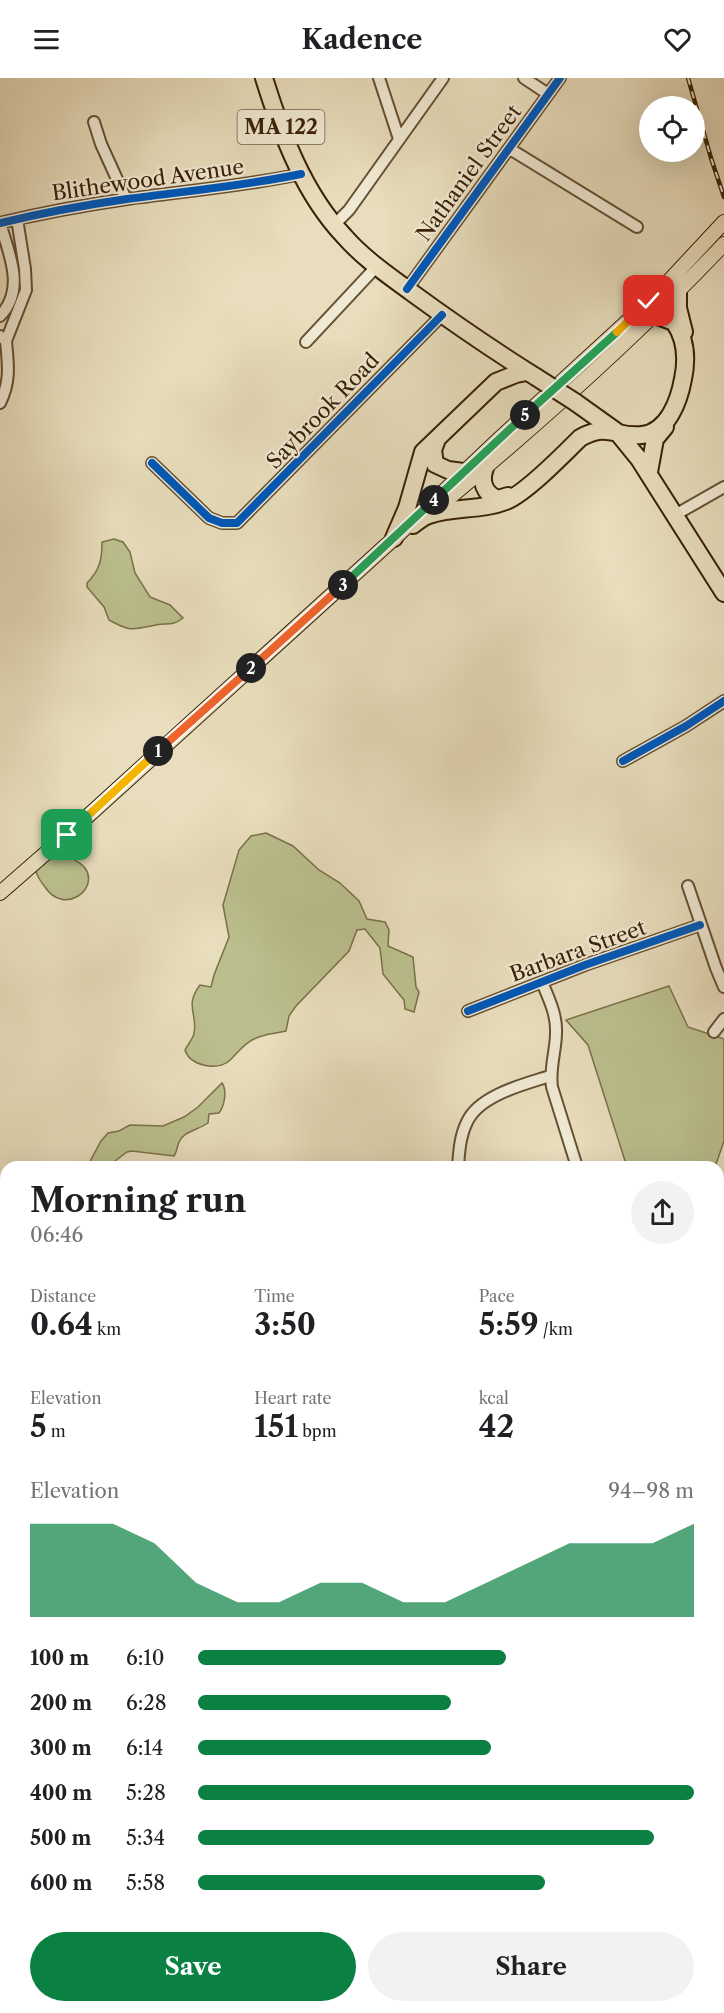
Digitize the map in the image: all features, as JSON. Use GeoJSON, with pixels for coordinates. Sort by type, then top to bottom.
{"type":"FeatureCollection","features":[{"type":"Feature","properties":{"kind":"highway","name":"MA 122"},"geometry":{"type":"LineString","coordinates":[[264,78],[283,131],[302,174],[344,237],[377,266],[442,315],[581,406],[616,432],[649,472],[724,593]]}},
{"type":"Feature","properties":{"kind":"highway"},"geometry":{"type":"LineString","coordinates":[[649,472],[655,439],[674,416],[688,379],[689,358],[679,314],[678,292]]}},
{"type":"Feature","properties":{"kind":"highway"},"geometry":{"type":"LineString","coordinates":[[420,520],[442,512],[474,509],[506,501],[529,485],[580,438],[600,430],[607,429],[642,435],[656,430],[666,421],[679,394],[686,361],[680,334],[674,322],[655,315]]}},
{"type":"Feature","properties":{"kind":"highway"},"geometry":{"type":"LineString","coordinates":[[496,382],[500,370],[498,353]]}},
{"type":"Feature","properties":{"kind":"highway"},"geometry":{"type":"LineString","coordinates":[[394,538],[407,508],[423,452],[496,382],[516,374],[532,375]]}},
{"type":"Feature","properties":{"kind":"highway"},"geometry":{"type":"LineString","coordinates":[[485,468],[483,484],[490,494],[498,499],[512,494],[581,433],[586,418],[581,406]]}},
{"type":"Feature","properties":{"kind":"highway"},"geometry":{"type":"LineString","coordinates":[[438,437],[433,450],[435,464],[448,470],[463,472]]}},
{"type":"Feature","properties":{"kind":"main road"},"geometry":{"type":"LineString","coordinates":[[0,893],[394,538],[629,320],[724,222]]}},
{"type":"Feature","properties":{"kind":"main road"},"geometry":{"type":"LineString","coordinates":[[394,538],[485,468],[583,381],[655,315],[724,244]]}},
{"type":"Feature","properties":{"kind":"street"},"geometry":{"type":"LineString","coordinates":[[379,78],[399,139]]}},
{"type":"Feature","properties":{"kind":"street"},"geometry":{"type":"LineString","coordinates":[[334,225],[349,210],[444,78]]}},
{"type":"Feature","properties":{"kind":"street"},"geometry":{"type":"LineString","coordinates":[[524,78],[548,94]]}},
{"type":"Feature","properties":{"kind":"street","name":"Nathaniel Street"},"geometry":{"type":"LineString","coordinates":[[407,289],[560,78]]}},
{"type":"Feature","properties":{"kind":"street"},"geometry":{"type":"LineString","coordinates":[[94,122],[101,144],[126,199]]}},
{"type":"Feature","properties":{"kind":"street"},"geometry":{"type":"LineString","coordinates":[[510,149],[637,226]]}},
{"type":"Feature","properties":{"kind":"street","name":"Blithewood Avenue"},"geometry":{"type":"LineString","coordinates":[[0,223],[126,199],[255,183],[302,174]]}},
{"type":"Feature","properties":{"kind":"street"},"geometry":{"type":"LineString","coordinates":[[0,403],[9,379],[3,338],[26,290],[17,219]]}},
{"type":"Feature","properties":{"kind":"street"},"geometry":{"type":"LineString","coordinates":[[0,223],[12,262],[15,282],[10,302],[0,316]]}},
{"type":"Feature","properties":{"kind":"street"},"geometry":{"type":"LineString","coordinates":[[306,342],[377,266]]}},
{"type":"Feature","properties":{"kind":"street","name":"Saybrook Road"},"geometry":{"type":"LineString","coordinates":[[152,463],[209,519],[237,523],[442,315]]}},
{"type":"Feature","properties":{"kind":"street"},"geometry":{"type":"LineString","coordinates":[[675,515],[724,487]]}},
{"type":"Feature","properties":{"kind":"street"},"geometry":{"type":"LineString","coordinates":[[623,761],[686,726],[724,701]]}},
{"type":"Feature","properties":{"kind":"street"},"geometry":{"type":"LineString","coordinates":[[688,886],[724,987]]}},
{"type":"Feature","properties":{"kind":"street","name":"Barbara Street"},"geometry":{"type":"LineString","coordinates":[[468,1011],[585,965],[700,925]]}},
{"type":"Feature","properties":{"kind":"street"},"geometry":{"type":"LineString","coordinates":[[542,982],[552,1005],[557,1031],[550,1076],[552,1087],[575,1161]]}},
{"type":"Feature","properties":{"kind":"street"},"geometry":{"type":"LineString","coordinates":[[714,1032],[724,1019]]}},
{"type":"Feature","properties":{"kind":"street"},"geometry":{"type":"LineString","coordinates":[[459,1161],[464,1129],[467,1120],[476,1109],[489,1100],[520,1086],[550,1076]]}},
{"type":"Feature","properties":{"kind":"green space"},"geometry":{"type":"Polygon","coordinates":[[[114,539],[123,542],[130,552],[135,573],[150,597],[170,605],[183,618],[173,623],[136,629],[122,627],[109,620],[104,607],[87,587],[87,583],[95,574],[99,564],[102,542],[114,539]]]}},
{"type":"Feature","properties":{"kind":"green space"},"geometry":{"type":"Polygon","coordinates":[[[266,833],[293,846],[319,870],[340,883],[359,901],[367,919],[385,922],[389,930],[388,946],[413,957],[416,987],[419,992],[414,1012],[405,1009],[404,1000],[383,974],[380,948],[365,929],[357,930],[349,951],[296,1006],[289,1016],[286,1031],[250,1041],[224,1064],[204,1065],[192,1060],[185,1050],[194,1033],[193,999],[200,985],[211,987],[229,937],[223,905],[239,850],[251,836],[266,833]]]}},
{"type":"Feature","properties":{"kind":"green space"},"geometry":{"type":"Polygon","coordinates":[[[57,852],[80,863],[88,876],[88,884],[84,891],[70,899],[61,899],[53,895],[42,883],[36,871],[57,852]]]}},
{"type":"Feature","properties":{"kind":"green space"},"geometry":{"type":"Polygon","coordinates":[[[669,986],[688,1027],[724,1039],[724,1141],[717,1161],[625,1161],[588,1045],[566,1020],[669,986]]]}},
{"type":"Feature","properties":{"kind":"green space"},"geometry":{"type":"Polygon","coordinates":[[[222,1083],[225,1098],[219,1113],[209,1114],[208,1123],[184,1135],[174,1156],[132,1151],[115,1161],[90,1161],[108,1133],[119,1131],[130,1125],[163,1126],[184,1117],[198,1107],[222,1083]]]}},
{"type":"Feature","properties":{"kind":"railway"},"geometry":{"type":"LineString","coordinates":[[688,78],[724,197]]}},
{"type":"Feature","properties":{"kind":"cycle path"},"geometry":{"type":"LineString","coordinates":[[407,289],[560,78]]}},
{"type":"Feature","properties":{"kind":"cycle path"},"geometry":{"type":"LineString","coordinates":[[0,223],[95,204],[301,174]]}},
{"type":"Feature","properties":{"kind":"cycle path"},"geometry":{"type":"LineString","coordinates":[[152,463],[209,518],[222,523],[237,523],[442,315]]}},
{"type":"Feature","properties":{"kind":"cycle path"},"geometry":{"type":"LineString","coordinates":[[623,761],[686,726],[724,701]]}},
{"type":"Feature","properties":{"kind":"cycle path"},"geometry":{"type":"LineString","coordinates":[[468,1011],[585,965],[700,925]]}},
{"type":"Feature","properties":{"kind":"route"},"geometry":{"type":"LineString","coordinates":[[67,835],[401,532],[649,301]]}}]}
